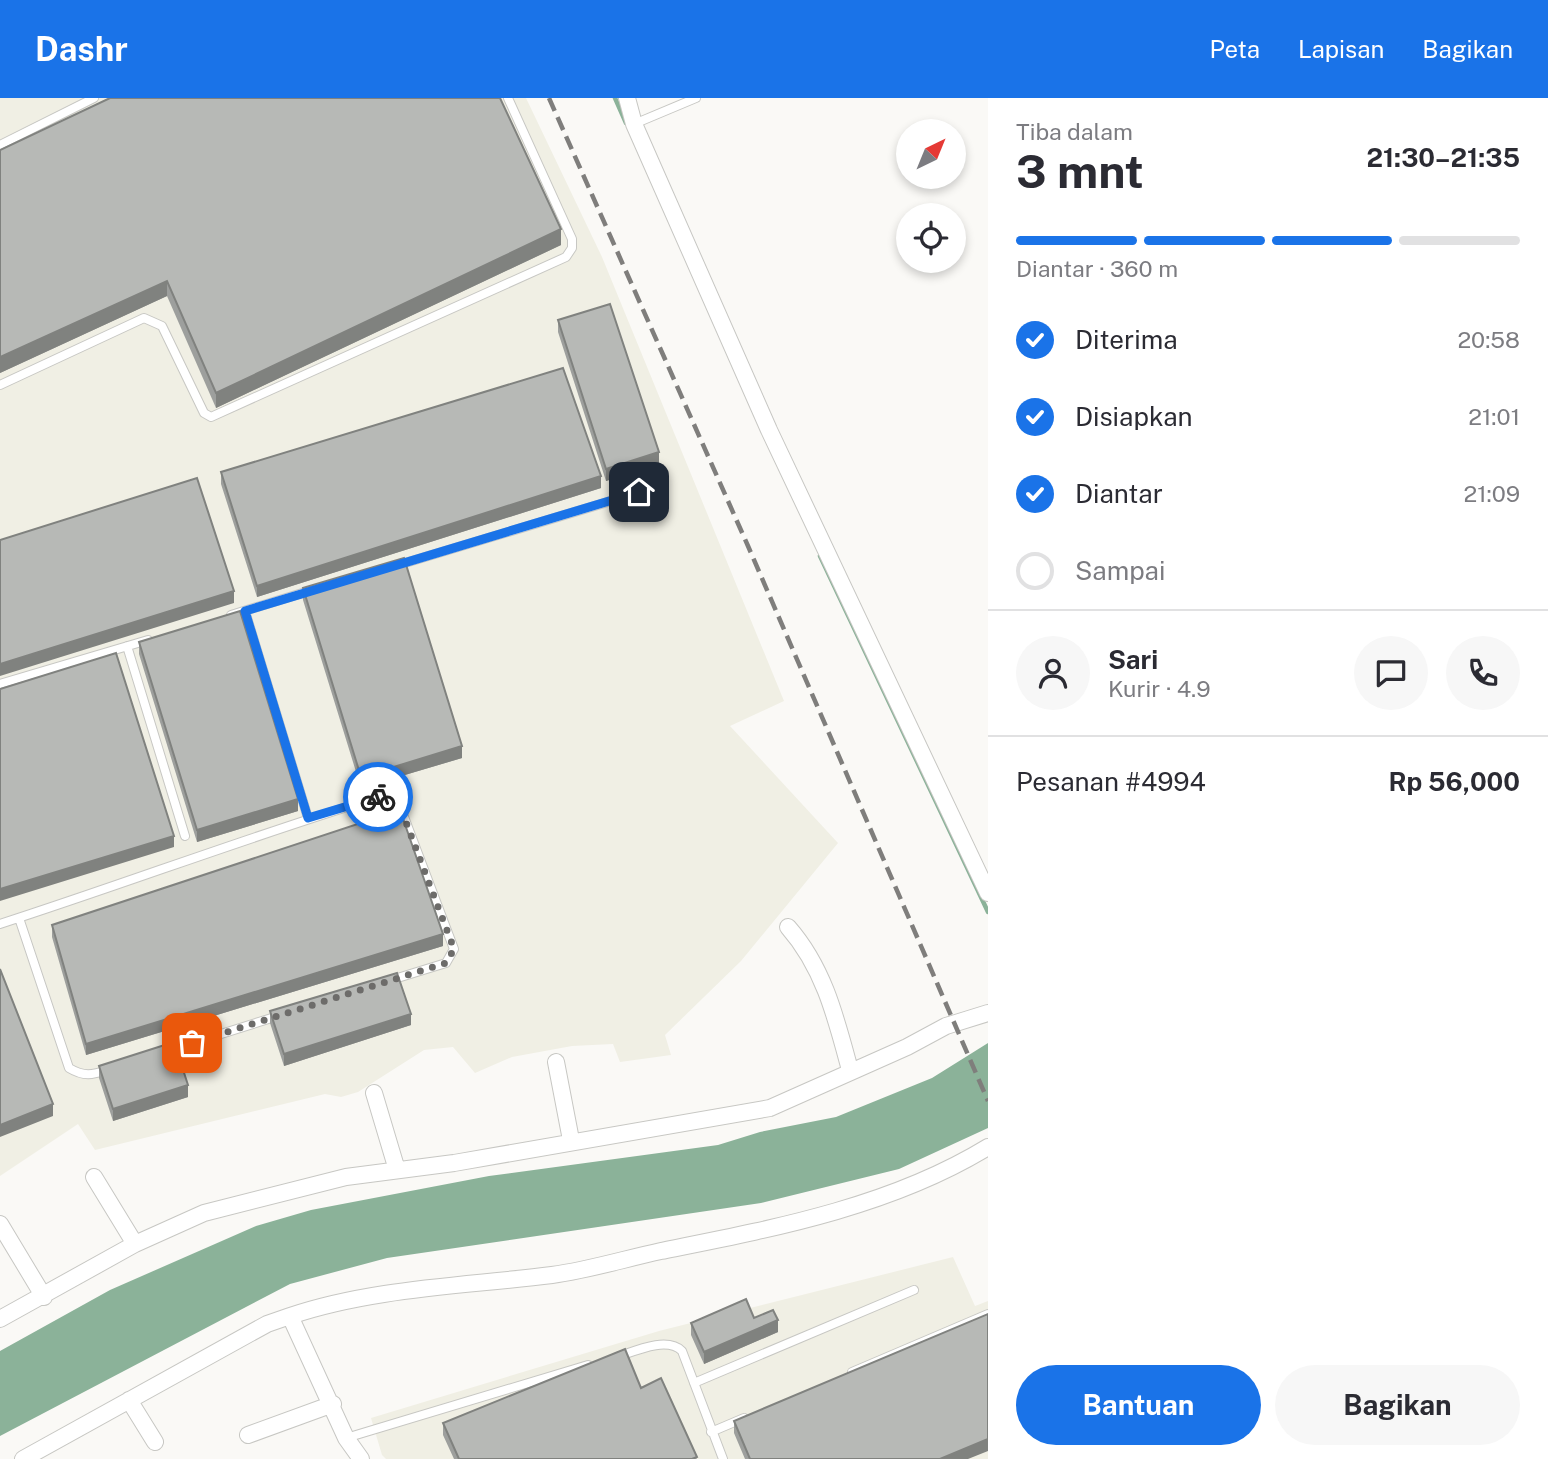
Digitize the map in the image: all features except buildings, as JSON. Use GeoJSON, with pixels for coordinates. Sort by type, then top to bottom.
{"type":"FeatureCollection","features":[{"type":"Feature","properties":{"kind":"street"},"geometry":{"type":"LineString","coordinates":[[626,98],[634,124],[769,430],[988,893]]}},
{"type":"Feature","properties":{"kind":"street"},"geometry":{"type":"LineString","coordinates":[[788,927],[802,943],[825,986],[850,1070]]}},
{"type":"Feature","properties":{"kind":"street"},"geometry":{"type":"LineString","coordinates":[[0,1320],[135,1244],[204,1213],[312,1184],[770,1108],[850,1070],[907,1047],[946,1026],[988,1013]]}},
{"type":"Feature","properties":{"kind":"street"},"geometry":{"type":"LineString","coordinates":[[556,1062],[571,1140]]}},
{"type":"Feature","properties":{"kind":"street"},"geometry":{"type":"LineString","coordinates":[[374,1093],[397,1170]]}},
{"type":"Feature","properties":{"kind":"street"},"geometry":{"type":"LineString","coordinates":[[23,1459],[267,1324],[317,1306],[374,1296],[594,1269],[797,1222],[872,1200],[964,1162],[988,1147]]}},
{"type":"Feature","properties":{"kind":"street"},"geometry":{"type":"LineString","coordinates":[[94,1177],[135,1244]]}},
{"type":"Feature","properties":{"kind":"street"},"geometry":{"type":"LineString","coordinates":[[0,1224],[44,1297]]}},
{"type":"Feature","properties":{"kind":"street"},"geometry":{"type":"LineString","coordinates":[[290,1316],[333,1404],[346,1438],[361,1459]]}},
{"type":"Feature","properties":{"kind":"street"},"geometry":{"type":"LineString","coordinates":[[129,1401],[155,1442]]}},
{"type":"Feature","properties":{"kind":"street"},"geometry":{"type":"LineString","coordinates":[[248,1435],[333,1404]]}},
{"type":"Feature","properties":{"kind":"lane"},"geometry":{"type":"LineString","coordinates":[[0,145],[94,98]]}},
{"type":"Feature","properties":{"kind":"lane"},"geometry":{"type":"LineString","coordinates":[[0,386],[144,318],[162,326],[204,413],[211,417],[566,257],[572,248],[572,239],[508,98]]}},
{"type":"Feature","properties":{"kind":"lane"},"geometry":{"type":"LineString","coordinates":[[634,124],[696,98]]}},
{"type":"Feature","properties":{"kind":"lane"},"geometry":{"type":"LineString","coordinates":[[379,570],[664,485]]}},
{"type":"Feature","properties":{"kind":"lane"},"geometry":{"type":"LineString","coordinates":[[222,617],[325,587]]}},
{"type":"Feature","properties":{"kind":"lane"},"geometry":{"type":"LineString","coordinates":[[245,611],[308,818]]}},
{"type":"Feature","properties":{"kind":"lane"},"geometry":{"type":"LineString","coordinates":[[0,684],[152,639]]}},
{"type":"Feature","properties":{"kind":"lane"},"geometry":{"type":"LineString","coordinates":[[127,646],[185,836]]}},
{"type":"Feature","properties":{"kind":"lane"},"geometry":{"type":"LineString","coordinates":[[0,924],[308,818],[379,797],[390,797],[398,801],[454,949],[446,963],[380,984]]}},
{"type":"Feature","properties":{"kind":"lane"},"geometry":{"type":"LineString","coordinates":[[19,918],[69,1068],[79,1074],[90,1075],[117,1067]]}},
{"type":"Feature","properties":{"kind":"lane"},"geometry":{"type":"LineString","coordinates":[[156,1054],[288,1013]]}},
{"type":"Feature","properties":{"kind":"lane"},"geometry":{"type":"LineString","coordinates":[[694,1383],[914,1290]]}},
{"type":"Feature","properties":{"kind":"lane"},"geometry":{"type":"LineString","coordinates":[[837,1378],[988,1314]]}},
{"type":"Feature","properties":{"kind":"lane"},"geometry":{"type":"LineString","coordinates":[[346,1438],[653,1346],[678,1347],[723,1459]]}},
{"type":"Feature","properties":{"kind":"lane"},"geometry":{"type":"LineString","coordinates":[[711,1432],[749,1416]]}},
{"type":"Feature","properties":{"kind":"shaded area"},"geometry":{"type":"Polygon","coordinates":[[[0,98],[526,98],[602,257],[784,701],[730,726],[838,843],[741,961],[665,1035],[671,1055],[620,1062],[613,1044],[572,1046],[512,1057],[475,1073],[453,1047],[424,1050],[358,1092],[341,1097],[325,1094],[95,1150],[78,1124],[0,1176],[0,98]]]}},
{"type":"Feature","properties":{"kind":"shaded area"},"geometry":{"type":"Polygon","coordinates":[[[988,1043],[988,1128],[899,1169],[761,1203],[387,1258],[290,1284],[0,1436],[0,1351],[110,1290],[256,1226],[311,1210],[489,1176],[718,1145],[760,1132],[836,1117],[932,1078],[988,1043]]]}},
{"type":"Feature","properties":{"kind":"shaded area"},"geometry":{"type":"Polygon","coordinates":[[[953,1257],[975,1306],[988,1301],[988,1459],[386,1459],[382,1455],[371,1418],[659,1331],[953,1257]]]}},
{"type":"Feature","properties":{"kind":"waterway"},"geometry":{"type":"LineString","coordinates":[[615,98],[626,123]]}},
{"type":"Feature","properties":{"kind":"waterway"},"geometry":{"type":"LineString","coordinates":[[820,556],[988,912]]}},
{"type":"Feature","properties":{"kind":"railway"},"geometry":{"type":"LineString","coordinates":[[549,98],[748,546],[988,1101]]}},
{"type":"Feature","properties":{"kind":"way so far"},"geometry":{"type":"LineString","coordinates":[[192,1043],[446,963],[452,958],[454,949],[398,801],[390,797],[378,797]]}},
{"type":"Feature","properties":{"kind":"route"},"geometry":{"type":"LineString","coordinates":[[378,797],[308,818],[245,611],[639,492]]}}]}
